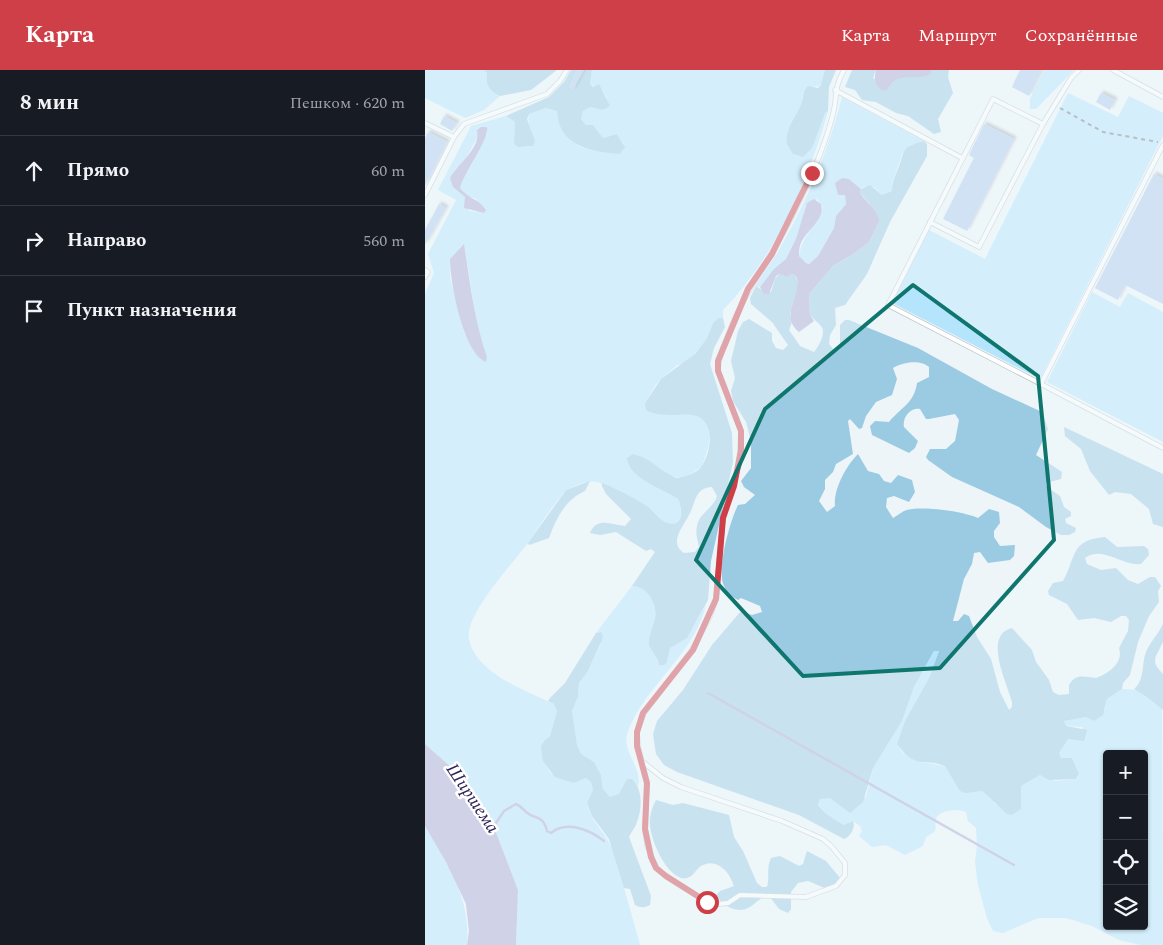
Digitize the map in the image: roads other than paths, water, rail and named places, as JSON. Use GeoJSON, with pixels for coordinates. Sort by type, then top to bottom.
{"type":"FeatureCollection","features":[{"type":"Feature","properties":{"kind":"lane"},"geometry":{"type":"LineString","coordinates":[[425,196],[454,137],[464,124],[547,94],[561,81],[567,70]]}},
{"type":"Feature","properties":{"kind":"lane"},"geometry":{"type":"LineString","coordinates":[[643,762],[663,778],[681,787],[782,821],[823,839],[845,863],[845,875],[836,886],[806,897],[740,895],[728,903],[719,904],[699,897],[666,876],[656,868],[651,857],[645,829],[647,802],[643,762],[637,738],[641,719],[693,650],[716,599],[723,518],[734,486],[741,450],[741,431],[718,371],[718,361],[748,289],[772,254],[812,173],[834,112],[835,90],[844,70]]}},
{"type":"Feature","properties":{"kind":"lane"},"geometry":{"type":"LineString","coordinates":[[930,222],[979,247],[1054,104],[1079,70]]}},
{"type":"Feature","properties":{"kind":"lane"},"geometry":{"type":"LineString","coordinates":[[1113,70],[1163,97]]}},
{"type":"Feature","properties":{"kind":"lane"},"geometry":{"type":"LineString","coordinates":[[835,90],[962,158]]}},
{"type":"Feature","properties":{"kind":"lane"},"geometry":{"type":"LineString","coordinates":[[1043,124],[993,100],[888,305],[1163,448]]}},
{"type":"Feature","properties":{"kind":"lane"},"geometry":{"type":"LineString","coordinates":[[426,125],[454,137]]}},
{"type":"Feature","properties":{"kind":"lane"},"geometry":{"type":"LineString","coordinates":[[1041,384],[1163,144]]}},
{"type":"Feature","properties":{"kind":"lane"},"geometry":{"type":"LineString","coordinates":[[425,270],[428,272],[425,277]]}},
{"type":"Feature","properties":{"kind":"water"},"geometry":{"type":"Polygon","coordinates":[[[876,70],[931,70],[931,74],[901,78],[891,83],[888,89],[883,91],[875,82],[876,70]]]}},
{"type":"Feature","properties":{"kind":"water"},"geometry":{"type":"Polygon","coordinates":[[[481,127],[487,127],[485,139],[460,188],[483,206],[486,210],[484,213],[464,208],[465,197],[453,187],[450,178],[472,150],[476,143],[477,130],[481,127]]]}},
{"type":"Feature","properties":{"kind":"water"},"geometry":{"type":"Polygon","coordinates":[[[842,178],[849,179],[861,189],[860,193],[875,210],[879,222],[869,242],[852,255],[834,265],[809,294],[810,315],[814,321],[799,332],[793,325],[791,318],[791,310],[797,288],[795,275],[792,274],[787,277],[779,274],[776,276],[769,294],[764,294],[760,287],[774,269],[786,259],[796,239],[807,203],[814,199],[821,204],[821,215],[803,238],[799,248],[799,256],[809,264],[818,256],[834,228],[836,216],[846,204],[845,195],[838,195],[835,183],[842,178]]]}},
{"type":"Feature","properties":{"kind":"water"},"geometry":{"type":"Polygon","coordinates":[[[464,244],[470,287],[487,357],[486,362],[478,356],[465,332],[459,316],[452,284],[450,259],[464,244]]]}},
{"type":"Feature","properties":{"kind":"water","name":"Ширшема"},"geometry":{"type":"Polygon","coordinates":[[[425,744],[462,777],[487,814],[497,835],[518,890],[516,945],[467,945],[469,931],[466,904],[446,862],[425,826],[425,744]]]}},
{"type":"Feature","properties":{"kind":"waterway"},"geometry":{"type":"LineString","coordinates":[[708,693],[1014,865]]}},
{"type":"Feature","properties":{"kind":"waterway","name":"Ширшема"},"geometry":{"type":"LineString","coordinates":[[492,829],[504,811],[516,804],[541,820],[547,831],[551,833],[564,827],[578,828],[592,833],[604,841]]}}]}
